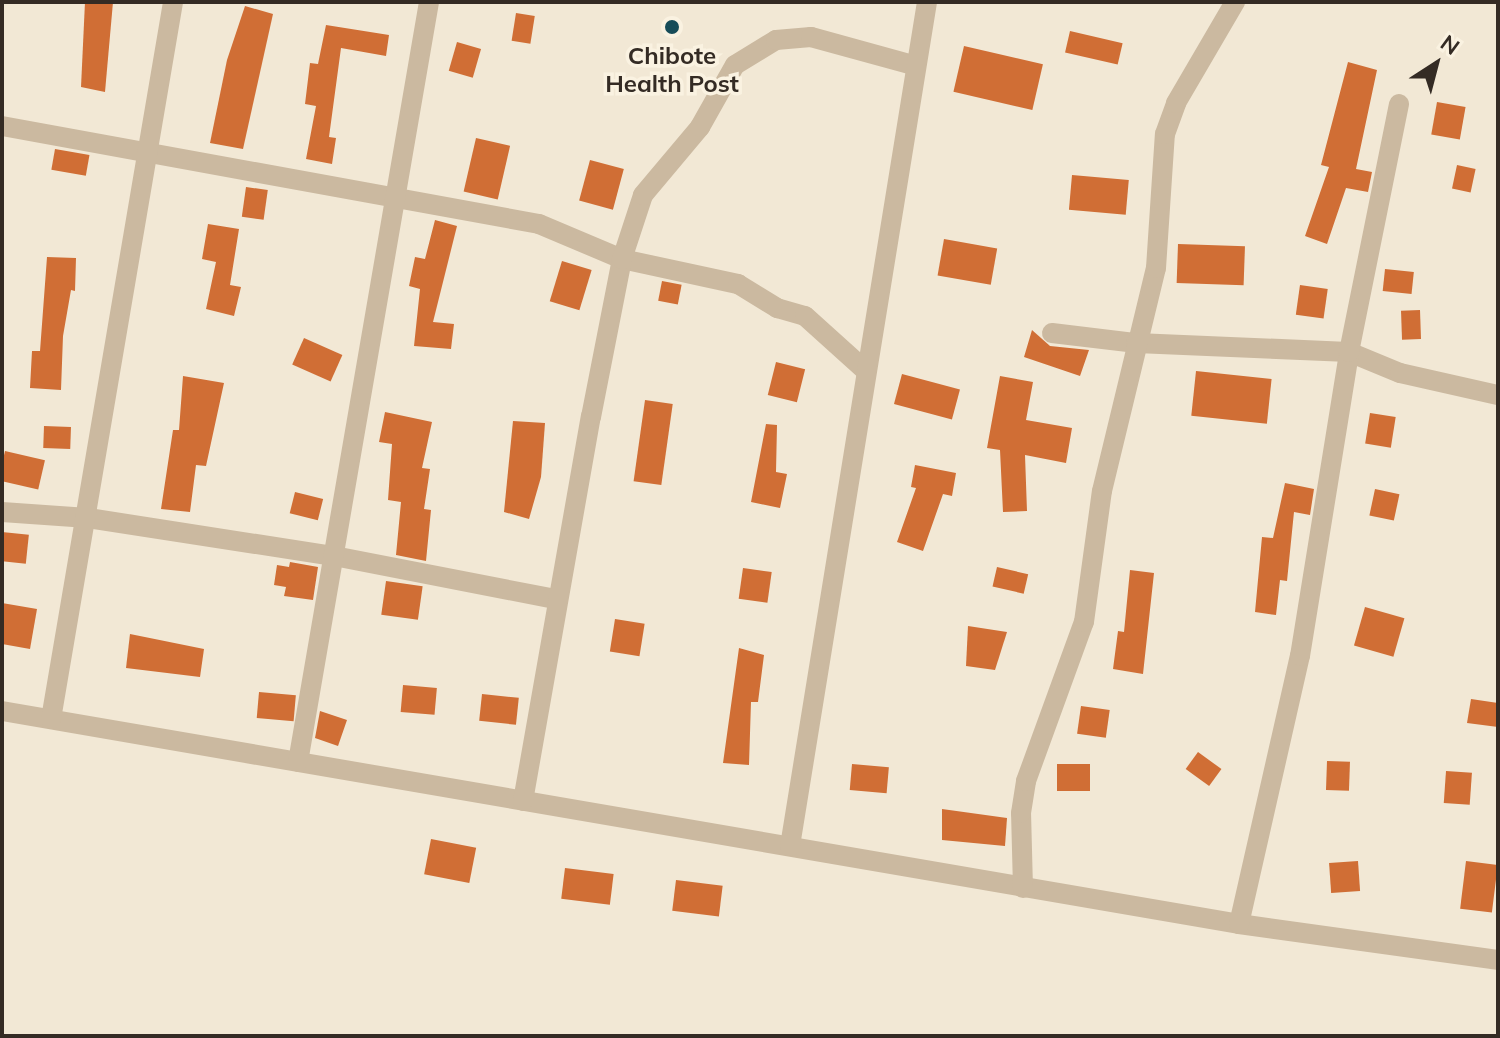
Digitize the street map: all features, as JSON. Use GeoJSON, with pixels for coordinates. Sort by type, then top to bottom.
{"type":"FeatureCollection","features":[{"type":"Feature","properties":{"kind":"street"},"geometry":{"type":"LineString","coordinates":[[51,719],[151,153],[173,2]]}},
{"type":"Feature","properties":{"kind":"street"},"geometry":{"type":"LineString","coordinates":[[298,762],[398,196],[429,2]]}},
{"type":"Feature","properties":{"kind":"street"},"geometry":{"type":"LineString","coordinates":[[790,846],[927,2]]}},
{"type":"Feature","properties":{"kind":"street"},"geometry":{"type":"LineString","coordinates":[[1023,888],[1021,813],[1026,781],[1084,622],[1099,504],[1156,268],[1165,134],[1176,103],[1235,2]]}},
{"type":"Feature","properties":{"kind":"street"},"geometry":{"type":"LineString","coordinates":[[523,801],[556,599],[622,259],[648,187],[700,127],[723,80],[755,52],[776,40],[811,37],[916,66]]}},
{"type":"Feature","properties":{"kind":"street"},"geometry":{"type":"LineString","coordinates":[[1239,924],[1300,656],[1349,352],[1399,104]]}},
{"type":"Feature","properties":{"kind":"street"},"geometry":{"type":"LineString","coordinates":[[2,126],[539,224],[622,259],[738,284],[767,304],[805,316],[865,370]]}},
{"type":"Feature","properties":{"kind":"street"},"geometry":{"type":"LineString","coordinates":[[1052,333],[1136,343],[1349,352],[1400,373],[1498,395]]}},
{"type":"Feature","properties":{"kind":"street"},"geometry":{"type":"LineString","coordinates":[[2,512],[88,518],[334,556],[556,599]]}},
{"type":"Feature","properties":{"kind":"street"},"geometry":{"type":"LineString","coordinates":[[2,711],[1239,924],[1498,960]]}},
{"type":"Feature","properties":{"kind":"building"},"geometry":{"type":"Polygon","coordinates":[[[85,2],[113,2],[105,92],[81,87],[85,2]]]}},
{"type":"Feature","properties":{"kind":"building"},"geometry":{"type":"Polygon","coordinates":[[[245,6],[273,14],[243,149],[210,143],[227,60],[245,6]]]}},
{"type":"Feature","properties":{"kind":"building"},"geometry":{"type":"Polygon","coordinates":[[[516,13],[535,16],[530,44],[512,41],[516,13]]]}},
{"type":"Feature","properties":{"kind":"building"},"geometry":{"type":"Polygon","coordinates":[[[326,25],[389,35],[386,56],[341,48],[329,137],[336,138],[332,164],[306,159],[316,106],[305,104],[310,63],[318,64],[326,25]]]}},
{"type":"Feature","properties":{"kind":"building"},"geometry":{"type":"Polygon","coordinates":[[[1070,31],[1123,43],[1118,65],[1065,52],[1070,31]]]}},
{"type":"Feature","properties":{"kind":"building"},"geometry":{"type":"Polygon","coordinates":[[[457,42],[481,49],[473,78],[449,71],[457,42]]]}},
{"type":"Feature","properties":{"kind":"building"},"geometry":{"type":"Polygon","coordinates":[[[964,46],[1043,64],[1032,110],[953,92],[964,46]]]}},
{"type":"Feature","properties":{"kind":"building"},"geometry":{"type":"Polygon","coordinates":[[[1348,62],[1377,70],[1356,169],[1372,172],[1368,192],[1346,188],[1327,244],[1305,236],[1329,167],[1321,165],[1348,62]]]}},
{"type":"Feature","properties":{"kind":"building"},"geometry":{"type":"Polygon","coordinates":[[[1437,102],[1466,107],[1460,140],[1431,134],[1437,102]]]}},
{"type":"Feature","properties":{"kind":"building"},"geometry":{"type":"Polygon","coordinates":[[[476,138],[510,146],[498,199],[464,192],[476,138]]]}},
{"type":"Feature","properties":{"kind":"building"},"geometry":{"type":"Polygon","coordinates":[[[55,149],[89,155],[86,176],[51,170],[55,149]]]}},
{"type":"Feature","properties":{"kind":"building"},"geometry":{"type":"Polygon","coordinates":[[[590,160],[624,169],[613,210],[579,201],[590,160]]]}},
{"type":"Feature","properties":{"kind":"building"},"geometry":{"type":"Polygon","coordinates":[[[1457,165],[1476,169],[1471,192],[1452,188],[1457,165]]]}},
{"type":"Feature","properties":{"kind":"building"},"geometry":{"type":"Polygon","coordinates":[[[1072,175],[1129,180],[1126,215],[1069,210],[1072,175]]]}},
{"type":"Feature","properties":{"kind":"building"},"geometry":{"type":"Polygon","coordinates":[[[246,187],[268,190],[264,220],[242,217],[246,187]]]}},
{"type":"Feature","properties":{"kind":"building"},"geometry":{"type":"Polygon","coordinates":[[[435,220],[457,226],[433,322],[454,324],[451,349],[414,346],[420,289],[409,286],[415,257],[425,259],[435,220]]]}},
{"type":"Feature","properties":{"kind":"building"},"geometry":{"type":"Polygon","coordinates":[[[208,224],[239,229],[230,285],[241,287],[234,316],[206,309],[216,262],[202,259],[208,224]]]}},
{"type":"Feature","properties":{"kind":"building"},"geometry":{"type":"Polygon","coordinates":[[[944,239],[997,248],[991,285],[938,275],[944,239]]]}},
{"type":"Feature","properties":{"kind":"building"},"geometry":{"type":"Polygon","coordinates":[[[1178,244],[1245,246],[1244,285],[1177,283],[1178,244]]]}},
{"type":"Feature","properties":{"kind":"building"},"geometry":{"type":"Polygon","coordinates":[[[47,257],[76,258],[75,291],[71,290],[63,336],[61,390],[30,388],[32,351],[40,351],[47,257]]]}},
{"type":"Feature","properties":{"kind":"building"},"geometry":{"type":"Polygon","coordinates":[[[562,261],[592,270],[579,310],[550,301],[562,261]]]}},
{"type":"Feature","properties":{"kind":"building"},"geometry":{"type":"Polygon","coordinates":[[[1385,269],[1414,272],[1412,294],[1383,291],[1385,269]]]}},
{"type":"Feature","properties":{"kind":"building"},"geometry":{"type":"Polygon","coordinates":[[[662,281],[682,285],[678,304],[658,301],[662,281]]]}},
{"type":"Feature","properties":{"kind":"building"},"geometry":{"type":"Polygon","coordinates":[[[1300,285],[1328,289],[1324,319],[1296,315],[1300,285]]]}},
{"type":"Feature","properties":{"kind":"building"},"geometry":{"type":"Polygon","coordinates":[[[1420,310],[1421,339],[1402,340],[1401,311],[1420,310]]]}},
{"type":"Feature","properties":{"kind":"building"},"geometry":{"type":"Polygon","coordinates":[[[1032,330],[1050,346],[1089,350],[1080,376],[1024,357],[1032,330]]]}},
{"type":"Feature","properties":{"kind":"building"},"geometry":{"type":"Polygon","coordinates":[[[304,338],[342,355],[331,382],[292,364],[304,338]]]}},
{"type":"Feature","properties":{"kind":"building"},"geometry":{"type":"Polygon","coordinates":[[[776,362],[805,369],[797,402],[768,395],[776,362]]]}},
{"type":"Feature","properties":{"kind":"building"},"geometry":{"type":"Polygon","coordinates":[[[1196,371],[1272,379],[1267,424],[1191,416],[1196,371]]]}},
{"type":"Feature","properties":{"kind":"building"},"geometry":{"type":"Polygon","coordinates":[[[902,374],[960,390],[952,419],[894,404],[902,374]]]}},
{"type":"Feature","properties":{"kind":"building"},"geometry":{"type":"Polygon","coordinates":[[[183,376],[224,383],[206,466],[196,465],[190,512],[161,509],[173,430],[179,430],[183,376]]]}},
{"type":"Feature","properties":{"kind":"building"},"geometry":{"type":"Polygon","coordinates":[[[1000,376],[1033,382],[1026,420],[1072,428],[1066,463],[1025,455],[1027,511],[1003,512],[1000,450],[987,448],[1000,376]]]}},
{"type":"Feature","properties":{"kind":"building"},"geometry":{"type":"Polygon","coordinates":[[[645,400],[673,404],[661,485],[634,481],[645,400]]]}},
{"type":"Feature","properties":{"kind":"building"},"geometry":{"type":"Polygon","coordinates":[[[385,412],[432,422],[422,468],[430,469],[424,509],[431,510],[426,561],[396,555],[401,502],[388,500],[392,444],[379,442],[385,412]]]}},
{"type":"Feature","properties":{"kind":"building"},"geometry":{"type":"Polygon","coordinates":[[[1370,413],[1396,417],[1391,448],[1365,444],[1370,413]]]}},
{"type":"Feature","properties":{"kind":"building"},"geometry":{"type":"Polygon","coordinates":[[[513,421],[545,423],[541,477],[529,519],[504,512],[513,421]]]}},
{"type":"Feature","properties":{"kind":"building"},"geometry":{"type":"Polygon","coordinates":[[[766,424],[777,425],[776,472],[787,474],[780,508],[751,502],[766,424]]]}},
{"type":"Feature","properties":{"kind":"building"},"geometry":{"type":"Polygon","coordinates":[[[44,426],[71,427],[70,449],[43,448],[44,426]]]}},
{"type":"Feature","properties":{"kind":"building"},"geometry":{"type":"Polygon","coordinates":[[[5,451],[45,460],[38,489],[2,481],[5,451]]]}},
{"type":"Feature","properties":{"kind":"building"},"geometry":{"type":"Polygon","coordinates":[[[915,465],[956,473],[952,496],[943,494],[923,551],[897,542],[916,488],[911,487],[915,465]]]}},
{"type":"Feature","properties":{"kind":"building"},"geometry":{"type":"Polygon","coordinates":[[[1285,483],[1314,489],[1310,515],[1294,512],[1287,581],[1280,580],[1276,615],[1255,612],[1262,537],[1273,538],[1285,483]]]}},
{"type":"Feature","properties":{"kind":"building"},"geometry":{"type":"Polygon","coordinates":[[[1375,489],[1399,494],[1394,521],[1369,515],[1375,489]]]}},
{"type":"Feature","properties":{"kind":"building"},"geometry":{"type":"Polygon","coordinates":[[[295,492],[323,499],[318,520],[290,513],[295,492]]]}},
{"type":"Feature","properties":{"kind":"building"},"geometry":{"type":"Polygon","coordinates":[[[2,532],[29,535],[26,564],[2,561],[2,532]]]}},
{"type":"Feature","properties":{"kind":"building"},"geometry":{"type":"Polygon","coordinates":[[[290,562],[318,567],[313,600],[284,596],[286,587],[274,585],[277,565],[289,567],[290,562]]]}},
{"type":"Feature","properties":{"kind":"building"},"geometry":{"type":"Polygon","coordinates":[[[997,567],[1028,574],[1024,594],[993,586],[997,567]]]}},
{"type":"Feature","properties":{"kind":"building"},"geometry":{"type":"Polygon","coordinates":[[[743,568],[772,572],[767,603],[739,599],[743,568]]]}},
{"type":"Feature","properties":{"kind":"building"},"geometry":{"type":"Polygon","coordinates":[[[1130,570],[1154,573],[1143,674],[1113,669],[1118,631],[1124,632],[1130,570]]]}},
{"type":"Feature","properties":{"kind":"building"},"geometry":{"type":"Polygon","coordinates":[[[386,581],[423,586],[418,620],[381,615],[386,581]]]}},
{"type":"Feature","properties":{"kind":"building"},"geometry":{"type":"Polygon","coordinates":[[[2,603],[37,609],[30,649],[2,644],[2,603]]]}},
{"type":"Feature","properties":{"kind":"building"},"geometry":{"type":"Polygon","coordinates":[[[1365,607],[1404,618],[1393,657],[1354,645],[1365,607]]]}},
{"type":"Feature","properties":{"kind":"building"},"geometry":{"type":"Polygon","coordinates":[[[615,619],[645,624],[639,656],[610,652],[615,619]]]}},
{"type":"Feature","properties":{"kind":"building"},"geometry":{"type":"Polygon","coordinates":[[[968,626],[1007,632],[995,670],[966,666],[968,626]]]}},
{"type":"Feature","properties":{"kind":"building"},"geometry":{"type":"Polygon","coordinates":[[[130,634],[204,649],[200,677],[126,668],[130,634]]]}},
{"type":"Feature","properties":{"kind":"building"},"geometry":{"type":"Polygon","coordinates":[[[739,648],[764,655],[758,702],[751,702],[749,765],[723,763],[739,648]]]}},
{"type":"Feature","properties":{"kind":"building"},"geometry":{"type":"Polygon","coordinates":[[[403,685],[437,688],[435,715],[401,712],[403,685]]]}},
{"type":"Feature","properties":{"kind":"building"},"geometry":{"type":"Polygon","coordinates":[[[259,692],[296,695],[294,721],[257,718],[259,692]]]}},
{"type":"Feature","properties":{"kind":"building"},"geometry":{"type":"Polygon","coordinates":[[[482,694],[519,698],[516,725],[479,721],[482,694]]]}},
{"type":"Feature","properties":{"kind":"building"},"geometry":{"type":"Polygon","coordinates":[[[1471,699],[1498,703],[1498,727],[1467,723],[1471,699]]]}},
{"type":"Feature","properties":{"kind":"building"},"geometry":{"type":"Polygon","coordinates":[[[1081,706],[1110,710],[1106,738],[1077,734],[1081,706]]]}},
{"type":"Feature","properties":{"kind":"building"},"geometry":{"type":"Polygon","coordinates":[[[320,711],[347,720],[338,746],[315,738],[320,711]]]}},
{"type":"Feature","properties":{"kind":"building"},"geometry":{"type":"Polygon","coordinates":[[[1198,752],[1221,769],[1209,786],[1186,769],[1198,752]]]}},
{"type":"Feature","properties":{"kind":"building"},"geometry":{"type":"Polygon","coordinates":[[[1327,761],[1350,762],[1349,791],[1326,790],[1327,761]]]}},
{"type":"Feature","properties":{"kind":"building"},"geometry":{"type":"Polygon","coordinates":[[[852,764],[889,767],[887,793],[850,790],[852,764]]]}},
{"type":"Feature","properties":{"kind":"building"},"geometry":{"type":"Polygon","coordinates":[[[1057,764],[1090,764],[1090,791],[1057,791],[1057,764]]]}},
{"type":"Feature","properties":{"kind":"building"},"geometry":{"type":"Polygon","coordinates":[[[1446,771],[1472,773],[1470,805],[1444,803],[1446,771]]]}},
{"type":"Feature","properties":{"kind":"building"},"geometry":{"type":"Polygon","coordinates":[[[942,809],[1007,818],[1005,846],[942,840],[942,809]]]}},
{"type":"Feature","properties":{"kind":"building"},"geometry":{"type":"Polygon","coordinates":[[[431,839],[476,848],[469,883],[424,874],[431,839]]]}},
{"type":"Feature","properties":{"kind":"building"},"geometry":{"type":"Polygon","coordinates":[[[1358,861],[1360,891],[1331,893],[1329,863],[1358,861]]]}},
{"type":"Feature","properties":{"kind":"building"},"geometry":{"type":"Polygon","coordinates":[[[1466,861],[1498,865],[1492,913],[1460,909],[1466,861]]]}},
{"type":"Feature","properties":{"kind":"building"},"geometry":{"type":"Polygon","coordinates":[[[565,868],[614,874],[610,905],[561,899],[565,868]]]}},
{"type":"Feature","properties":{"kind":"building"},"geometry":{"type":"Polygon","coordinates":[[[676,880],[723,886],[719,916],[672,911],[676,880]]]}},
{"type":"Feature","properties":{"kind":"place","name":"Chibote Health Post"},"geometry":{"type":"Point","coordinates":[672,27]}}]}
